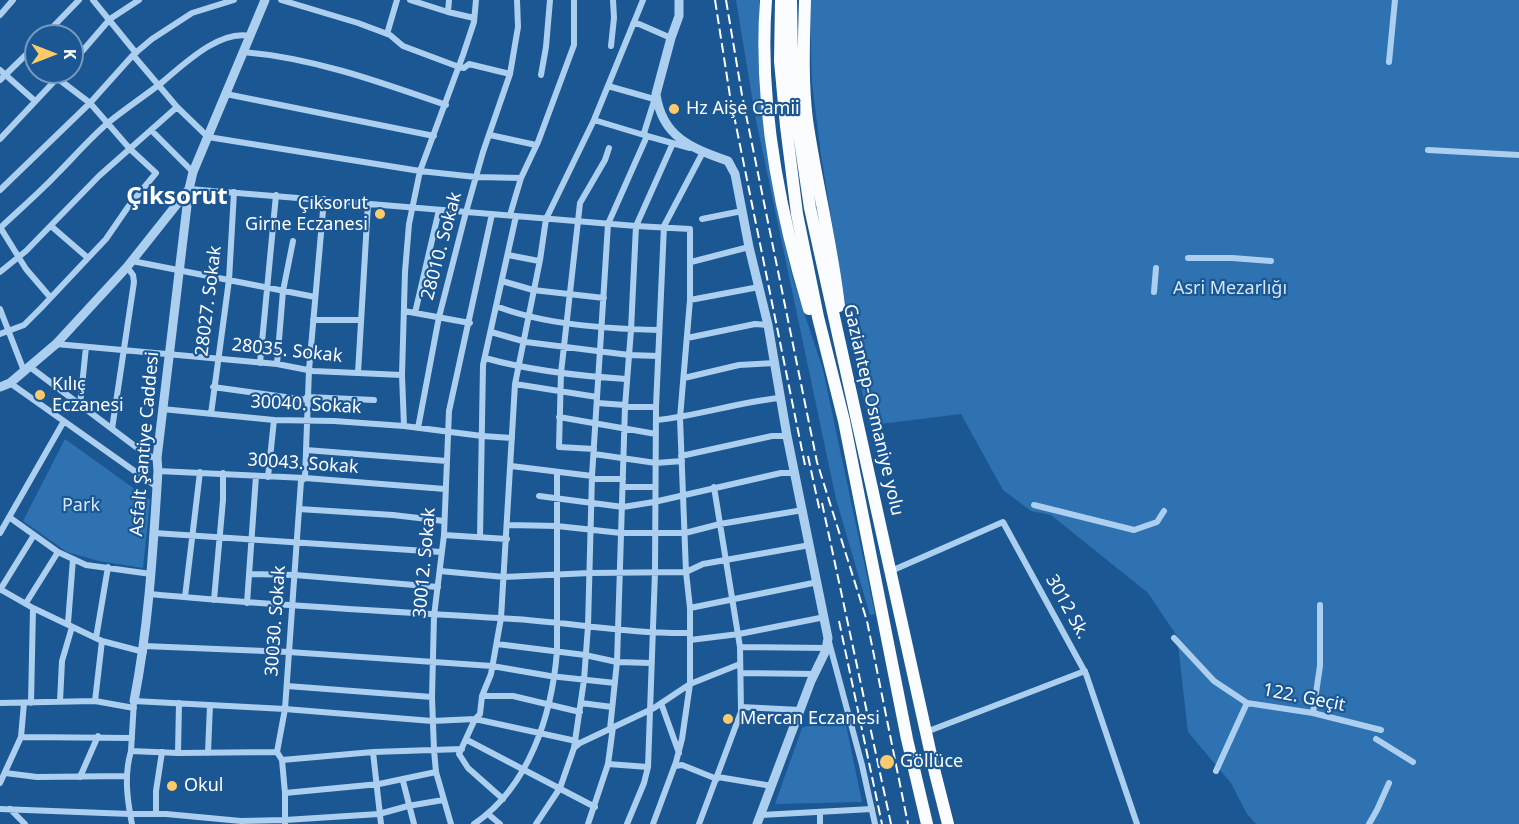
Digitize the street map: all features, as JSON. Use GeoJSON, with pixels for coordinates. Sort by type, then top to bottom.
{"type":"FeatureCollection","features":[{"type":"Feature","properties":{"kind":"highway"},"geometry":{"type":"LineString","coordinates":[[766,0],[766,88],[773,159],[784,217],[844,421]]}},
{"type":"Feature","properties":{"kind":"highway","name":"Gaziantep-Osmaniye yolu"},"geometry":{"type":"LineString","coordinates":[[781,0],[781,72],[797,214],[818,317],[844,421],[907,739],[927,824]]}},
{"type":"Feature","properties":{"kind":"highway","name":"Gaziantep-Osmaniye yolu"},"geometry":{"type":"LineString","coordinates":[[791,0],[792,60],[797,120],[807,186],[948,824]]}},
{"type":"Feature","properties":{"kind":"highway"},"geometry":{"type":"LineString","coordinates":[[805,0],[804,55],[807,117],[816,180],[836,279],[846,370]]}},
{"type":"Feature","properties":{"kind":"street"},"geometry":{"type":"LineString","coordinates":[[0,15],[13,0]]}},
{"type":"Feature","properties":{"kind":"street"},"geometry":{"type":"LineString","coordinates":[[56,24],[79,0]]}},
{"type":"Feature","properties":{"kind":"street"},"geometry":{"type":"LineString","coordinates":[[93,0],[110,19],[158,86],[208,137],[420,171],[476,177],[520,178]]}},
{"type":"Feature","properties":{"kind":"street"},"geometry":{"type":"LineString","coordinates":[[84,49],[110,19],[139,0]]}},
{"type":"Feature","properties":{"kind":"street"},"geometry":{"type":"LineString","coordinates":[[0,190],[90,103],[134,54],[152,39],[192,14],[234,0]]}},
{"type":"Feature","properties":{"kind":"street","name":"Asfalt Şantiye Caddesi"},"geometry":{"type":"LineString","coordinates":[[134,705],[144,649],[150,594],[157,459],[189,189],[193,172],[265,0]]}},
{"type":"Feature","properties":{"kind":"street"},"geometry":{"type":"LineString","coordinates":[[281,0],[358,23],[387,34],[403,46],[459,67],[464,68],[469,64],[510,74]]}},
{"type":"Feature","properties":{"kind":"street"},"geometry":{"type":"LineString","coordinates":[[387,34],[397,0]]}},
{"type":"Feature","properties":{"kind":"street"},"geometry":{"type":"LineString","coordinates":[[410,0],[474,18]]}},
{"type":"Feature","properties":{"kind":"street"},"geometry":{"type":"LineString","coordinates":[[448,12],[449,0]]}},
{"type":"Feature","properties":{"kind":"street"},"geometry":{"type":"LineString","coordinates":[[404,426],[402,375],[409,224],[420,171],[459,67],[474,18],[476,0]]}},
{"type":"Feature","properties":{"kind":"street","name":"28010. Sokak"},"geometry":{"type":"LineString","coordinates":[[418,428],[439,317],[466,212],[483,152],[510,74],[518,27],[517,0]]}},
{"type":"Feature","properties":{"kind":"street"},"geometry":{"type":"LineString","coordinates":[[541,75],[550,0]]}},
{"type":"Feature","properties":{"kind":"street"},"geometry":{"type":"LineString","coordinates":[[480,537],[485,358],[508,255],[520,178],[536,145],[574,45],[574,0]]}},
{"type":"Feature","properties":{"kind":"street"},"geometry":{"type":"LineString","coordinates":[[611,46],[613,0]]}},
{"type":"Feature","properties":{"kind":"street"},"geometry":{"type":"LineString","coordinates":[[503,800],[468,768],[459,754],[475,719],[480,714],[482,696],[492,666],[501,618],[515,384],[546,219],[594,120],[643,0]]}},
{"type":"Feature","properties":{"kind":"street"},"geometry":{"type":"LineString","coordinates":[[647,136],[644,133],[670,38],[679,16],[680,0]]}},
{"type":"Feature","properties":{"kind":"street"},"geometry":{"type":"LineString","coordinates":[[1389,62],[1395,0]]}},
{"type":"Feature","properties":{"kind":"street"},"geometry":{"type":"LineString","coordinates":[[633,24],[639,24],[670,38]]}},
{"type":"Feature","properties":{"kind":"street"},"geometry":{"type":"LineString","coordinates":[[50,297],[27,268],[0,227],[56,176],[108,123],[194,56],[210,46],[242,34],[250,36]]}},
{"type":"Feature","properties":{"kind":"street"},"geometry":{"type":"LineString","coordinates":[[243,52],[271,54],[328,67],[446,105]]}},
{"type":"Feature","properties":{"kind":"street"},"geometry":{"type":"LineString","coordinates":[[2,75],[11,72],[24,58]]}},
{"type":"Feature","properties":{"kind":"street"},"geometry":{"type":"LineString","coordinates":[[2,75],[35,101]]}},
{"type":"Feature","properties":{"kind":"street"},"geometry":{"type":"LineString","coordinates":[[0,139],[51,84]]}},
{"type":"Feature","properties":{"kind":"street"},"geometry":{"type":"LineString","coordinates":[[0,334],[24,325],[106,239],[156,173],[130,149],[90,103],[65,84]]}},
{"type":"Feature","properties":{"kind":"street"},"geometry":{"type":"LineString","coordinates":[[608,86],[655,97]]}},
{"type":"Feature","properties":{"kind":"street"},"geometry":{"type":"LineString","coordinates":[[226,94],[434,136]]}},
{"type":"Feature","properties":{"kind":"street"},"geometry":{"type":"LineString","coordinates":[[655,97],[660,112],[678,139],[701,151]]}},
{"type":"Feature","properties":{"kind":"street"},"geometry":{"type":"LineString","coordinates":[[0,272],[26,251],[99,176],[177,106]]}},
{"type":"Feature","properties":{"kind":"street"},"geometry":{"type":"LineString","coordinates":[[594,120],[701,151],[728,161],[732,166],[768,325],[787,436],[825,616],[828,643],[875,824]]}},
{"type":"Feature","properties":{"kind":"street"},"geometry":{"type":"LineString","coordinates":[[152,130],[193,172]]}},
{"type":"Feature","properties":{"kind":"street"},"geometry":{"type":"LineString","coordinates":[[490,135],[536,145]]}},
{"type":"Feature","properties":{"kind":"street"},"geometry":{"type":"LineString","coordinates":[[546,824],[537,821],[560,788],[575,744],[584,680],[588,626],[592,477],[608,224],[647,136]]}},
{"type":"Feature","properties":{"kind":"street"},"geometry":{"type":"LineString","coordinates":[[588,824],[608,764],[617,662],[626,379],[636,226],[673,143]]}},
{"type":"Feature","properties":{"kind":"street"},"geometry":{"type":"LineString","coordinates":[[609,148],[605,160],[580,203],[577,220],[561,373],[559,447],[656,463],[772,436],[787,436]]}},
{"type":"Feature","properties":{"kind":"street"},"geometry":{"type":"LineString","coordinates":[[1428,150],[1519,155]]}},
{"type":"Feature","properties":{"kind":"street"},"geometry":{"type":"LineString","coordinates":[[627,824],[645,783],[648,768],[655,572],[656,407],[664,226],[701,151]]}},
{"type":"Feature","properties":{"kind":"street"},"geometry":{"type":"LineString","coordinates":[[0,387],[10,383],[56,344],[130,264],[189,189],[690,229],[690,300],[680,418],[686,572],[690,608],[690,684],[679,753],[653,824]]}},
{"type":"Feature","properties":{"kind":"street","name":"28027. Sokak"},"geometry":{"type":"LineString","coordinates":[[211,414],[229,280],[234,192]]}},
{"type":"Feature","properties":{"kind":"street"},"geometry":{"type":"LineString","coordinates":[[260,363],[276,195]]}},
{"type":"Feature","properties":{"kind":"street","name":"30030. Sokak"},"geometry":{"type":"LineString","coordinates":[[278,752],[285,709],[300,481],[305,478],[307,398],[324,199]]}},
{"type":"Feature","properties":{"kind":"street"},"geometry":{"type":"LineString","coordinates":[[358,373],[368,204]]}},
{"type":"Feature","properties":{"kind":"street"},"geometry":{"type":"LineString","coordinates":[[415,313],[439,210]]}},
{"type":"Feature","properties":{"kind":"street"},"geometry":{"type":"LineString","coordinates":[[702,219],[742,211]]}},
{"type":"Feature","properties":{"kind":"street","name":"30012. Sokak"},"geometry":{"type":"LineString","coordinates":[[451,824],[436,772],[434,750],[432,697],[434,615],[444,535],[449,411],[492,214]]}},
{"type":"Feature","properties":{"kind":"street"},"geometry":{"type":"LineString","coordinates":[[51,226],[88,258]]}},
{"type":"Feature","properties":{"kind":"street"},"geometry":{"type":"LineString","coordinates":[[277,364],[283,291],[293,240]]}},
{"type":"Feature","properties":{"kind":"street"},"geometry":{"type":"LineString","coordinates":[[691,262],[749,247]]}},
{"type":"Feature","properties":{"kind":"street"},"geometry":{"type":"LineString","coordinates":[[508,255],[539,261]]}},
{"type":"Feature","properties":{"kind":"street"},"geometry":{"type":"LineString","coordinates":[[1188,258],[1270,261]]}},
{"type":"Feature","properties":{"kind":"street"},"geometry":{"type":"LineString","coordinates":[[130,264],[315,297]]}},
{"type":"Feature","properties":{"kind":"street"},"geometry":{"type":"LineString","coordinates":[[112,429],[134,282],[130,264]]}},
{"type":"Feature","properties":{"kind":"street"},"geometry":{"type":"LineString","coordinates":[[1154,292],[1156,268]]}},
{"type":"Feature","properties":{"kind":"street"},"geometry":{"type":"LineString","coordinates":[[502,281],[533,290],[604,298]]}},
{"type":"Feature","properties":{"kind":"street"},"geometry":{"type":"LineString","coordinates":[[690,300],[759,287]]}},
{"type":"Feature","properties":{"kind":"street"},"geometry":{"type":"LineString","coordinates":[[496,306],[528,316],[566,322],[631,330],[659,330]]}},
{"type":"Feature","properties":{"kind":"street"},"geometry":{"type":"LineString","coordinates":[[0,309],[27,369],[148,456],[157,459]]}},
{"type":"Feature","properties":{"kind":"street"},"geometry":{"type":"LineString","coordinates":[[404,311],[470,323]]}},
{"type":"Feature","properties":{"kind":"street"},"geometry":{"type":"LineString","coordinates":[[313,320],[361,320]]}},
{"type":"Feature","properties":{"kind":"street"},"geometry":{"type":"LineString","coordinates":[[687,338],[755,324],[768,325]]}},
{"type":"Feature","properties":{"kind":"street"},"geometry":{"type":"LineString","coordinates":[[491,332],[523,341],[564,347],[629,356],[658,356]]}},
{"type":"Feature","properties":{"kind":"street","name":"28035. Sokak"},"geometry":{"type":"LineString","coordinates":[[56,344],[277,364],[309,370],[402,375]]}},
{"type":"Feature","properties":{"kind":"street"},"geometry":{"type":"LineString","coordinates":[[80,405],[86,347]]}},
{"type":"Feature","properties":{"kind":"street"},"geometry":{"type":"LineString","coordinates":[[485,358],[518,367],[626,379]]}},
{"type":"Feature","properties":{"kind":"street"},"geometry":{"type":"LineString","coordinates":[[684,378],[739,365],[775,363]]}},
{"type":"Feature","properties":{"kind":"street"},"geometry":{"type":"LineString","coordinates":[[10,383],[157,487]]}},
{"type":"Feature","properties":{"kind":"street"},"geometry":{"type":"LineString","coordinates":[[515,384],[560,391],[625,406],[656,407]]}},
{"type":"Feature","properties":{"kind":"street"},"geometry":{"type":"LineString","coordinates":[[213,387],[307,398],[374,400]]}},
{"type":"Feature","properties":{"kind":"street"},"geometry":{"type":"LineString","coordinates":[[657,420],[680,418],[753,400],[780,398]]}},
{"type":"Feature","properties":{"kind":"street","name":"30040. Sokak"},"geometry":{"type":"LineString","coordinates":[[162,409],[274,420],[404,426],[512,438]]}},
{"type":"Feature","properties":{"kind":"street"},"geometry":{"type":"LineString","coordinates":[[559,417],[656,434]]}},
{"type":"Feature","properties":{"kind":"street"},"geometry":{"type":"LineString","coordinates":[[268,477],[274,420]]}},
{"type":"Feature","properties":{"kind":"street"},"geometry":{"type":"LineString","coordinates":[[0,533],[64,421]]}},
{"type":"Feature","properties":{"kind":"street"},"geometry":{"type":"LineString","coordinates":[[306,450],[447,461]]}},
{"type":"Feature","properties":{"kind":"street"},"geometry":{"type":"LineString","coordinates":[[511,466],[654,487]]}},
{"type":"Feature","properties":{"kind":"street","name":"30043. Sokak"},"geometry":{"type":"LineString","coordinates":[[158,471],[305,478],[445,489]]}},
{"type":"Feature","properties":{"kind":"street"},"geometry":{"type":"LineString","coordinates":[[185,597],[200,472]]}},
{"type":"Feature","properties":{"kind":"street"},"geometry":{"type":"LineString","coordinates":[[474,824],[503,800],[523,770],[530,758],[549,704],[555,677],[557,651],[557,472]]}},
{"type":"Feature","properties":{"kind":"street"},"geometry":{"type":"LineString","coordinates":[[214,600],[223,500],[223,473]]}},
{"type":"Feature","properties":{"kind":"street"},"geometry":{"type":"LineString","coordinates":[[539,496],[623,507],[781,473],[795,473]]}},
{"type":"Feature","properties":{"kind":"street"},"geometry":{"type":"LineString","coordinates":[[247,603],[256,476]]}},
{"type":"Feature","properties":{"kind":"street"},"geometry":{"type":"LineString","coordinates":[[699,824],[741,712],[741,647],[714,487]]}},
{"type":"Feature","properties":{"kind":"street"},"geometry":{"type":"LineString","coordinates":[[1034,505],[1134,530],[1157,522],[1164,511]]}},
{"type":"Feature","properties":{"kind":"street"},"geometry":{"type":"LineString","coordinates":[[299,509],[444,521]]}},
{"type":"Feature","properties":{"kind":"street"},"geometry":{"type":"LineString","coordinates":[[508,525],[557,526],[654,534],[685,532],[803,510]]}},
{"type":"Feature","properties":{"kind":"street"},"geometry":{"type":"LineString","coordinates":[[9,517],[58,552],[86,565],[151,574]]}},
{"type":"Feature","properties":{"kind":"street","name":"3012 Sk."},"geometry":{"type":"LineString","coordinates":[[891,571],[1003,522],[1085,671],[1137,824]]}},
{"type":"Feature","properties":{"kind":"street"},"geometry":{"type":"LineString","coordinates":[[154,533],[441,552]]}},
{"type":"Feature","properties":{"kind":"street"},"geometry":{"type":"LineString","coordinates":[[34,535],[0,590],[99,639],[144,649],[289,652],[434,661],[492,666],[555,677],[615,682]]}},
{"type":"Feature","properties":{"kind":"street"},"geometry":{"type":"LineString","coordinates":[[444,535],[507,539]]}},
{"type":"Feature","properties":{"kind":"street"},"geometry":{"type":"LineString","coordinates":[[440,571],[504,577],[686,572],[703,564],[810,545]]}},
{"type":"Feature","properties":{"kind":"street"},"geometry":{"type":"LineString","coordinates":[[26,603],[58,552]]}},
{"type":"Feature","properties":{"kind":"street"},"geometry":{"type":"LineString","coordinates":[[60,701],[62,661],[70,625],[73,559]]}},
{"type":"Feature","properties":{"kind":"street"},"geometry":{"type":"LineString","coordinates":[[95,702],[99,639],[108,567]]}},
{"type":"Feature","properties":{"kind":"street"},"geometry":{"type":"LineString","coordinates":[[249,574],[295,575],[438,587]]}},
{"type":"Feature","properties":{"kind":"street"},"geometry":{"type":"LineString","coordinates":[[690,608],[818,582]]}},
{"type":"Feature","properties":{"kind":"street"},"geometry":{"type":"LineString","coordinates":[[150,594],[293,607],[501,618],[690,637],[738,634],[825,616]]}},
{"type":"Feature","properties":{"kind":"street"},"geometry":{"type":"LineString","coordinates":[[1313,713],[1320,666],[1320,605]]}},
{"type":"Feature","properties":{"kind":"street"},"geometry":{"type":"LineString","coordinates":[[32,703],[33,608]]}},
{"type":"Feature","properties":{"kind":"street","name":"122. Geçit"},"geometry":{"type":"LineString","coordinates":[[1174,638],[1214,681],[1247,703],[1313,713],[1381,730]]}},
{"type":"Feature","properties":{"kind":"street"},"geometry":{"type":"LineString","coordinates":[[741,647],[828,643]]}},
{"type":"Feature","properties":{"kind":"street"},"geometry":{"type":"LineString","coordinates":[[828,643],[759,820],[820,812],[872,809]]}},
{"type":"Feature","properties":{"kind":"street"},"geometry":{"type":"LineString","coordinates":[[497,644],[585,655],[617,662],[651,663]]}},
{"type":"Feature","properties":{"kind":"street"},"geometry":{"type":"LineString","coordinates":[[0,703],[60,701],[134,705],[210,705],[432,721],[475,719],[575,744],[649,711],[690,684],[740,664]]}},
{"type":"Feature","properties":{"kind":"street"},"geometry":{"type":"LineString","coordinates":[[926,732],[1085,671]]}},
{"type":"Feature","properties":{"kind":"street"},"geometry":{"type":"LineString","coordinates":[[741,673],[815,674]]}},
{"type":"Feature","properties":{"kind":"street"},"geometry":{"type":"LineString","coordinates":[[286,686],[432,697]]}},
{"type":"Feature","properties":{"kind":"street"},"geometry":{"type":"LineString","coordinates":[[482,696],[513,696],[580,712]]}},
{"type":"Feature","properties":{"kind":"street"},"geometry":{"type":"LineString","coordinates":[[581,702],[612,706]]}},
{"type":"Feature","properties":{"kind":"street"},"geometry":{"type":"LineString","coordinates":[[0,783],[21,737],[24,703]]}},
{"type":"Feature","properties":{"kind":"street"},"geometry":{"type":"LineString","coordinates":[[661,703],[679,753]]}},
{"type":"Feature","properties":{"kind":"street"},"geometry":{"type":"LineString","coordinates":[[1216,771],[1247,703]]}},
{"type":"Feature","properties":{"kind":"street"},"geometry":{"type":"LineString","coordinates":[[177,753],[178,704]]}},
{"type":"Feature","properties":{"kind":"street"},"geometry":{"type":"LineString","coordinates":[[132,824],[126,767],[131,751],[134,705]]}},
{"type":"Feature","properties":{"kind":"street"},"geometry":{"type":"LineString","coordinates":[[208,753],[210,705]]}},
{"type":"Feature","properties":{"kind":"street"},"geometry":{"type":"LineString","coordinates":[[741,707],[800,710]]}},
{"type":"Feature","properties":{"kind":"street"},"geometry":{"type":"LineString","coordinates":[[80,777],[98,736]]}},
{"type":"Feature","properties":{"kind":"street"},"geometry":{"type":"LineString","coordinates":[[21,737],[132,738]]}},
{"type":"Feature","properties":{"kind":"street"},"geometry":{"type":"LineString","coordinates":[[1376,739],[1413,762]]}},
{"type":"Feature","properties":{"kind":"street"},"geometry":{"type":"LineString","coordinates":[[467,740],[595,807]]}},
{"type":"Feature","properties":{"kind":"street"},"geometry":{"type":"LineString","coordinates":[[282,760],[373,752],[462,749]]}},
{"type":"Feature","properties":{"kind":"street"},"geometry":{"type":"LineString","coordinates":[[131,751],[278,752],[282,760],[285,822]]}},
{"type":"Feature","properties":{"kind":"street"},"geometry":{"type":"LineString","coordinates":[[156,814],[156,791],[162,752]]}},
{"type":"Feature","properties":{"kind":"street"},"geometry":{"type":"LineString","coordinates":[[373,752],[381,824]]}},
{"type":"Feature","properties":{"kind":"street"},"geometry":{"type":"LineString","coordinates":[[608,764],[648,768]]}},
{"type":"Feature","properties":{"kind":"street"},"geometry":{"type":"LineString","coordinates":[[675,766],[682,765],[717,778],[772,786]]}},
{"type":"Feature","properties":{"kind":"street"},"geometry":{"type":"LineString","coordinates":[[285,793],[403,781],[436,772]]}},
{"type":"Feature","properties":{"kind":"street"},"geometry":{"type":"LineString","coordinates":[[5,773],[37,777],[126,776]]}},
{"type":"Feature","properties":{"kind":"street"},"geometry":{"type":"LineString","coordinates":[[403,781],[414,824]]}},
{"type":"Feature","properties":{"kind":"street"},"geometry":{"type":"LineString","coordinates":[[1369,824],[1389,783]]}},
{"type":"Feature","properties":{"kind":"street"},"geometry":{"type":"LineString","coordinates":[[0,808],[285,822],[379,814],[443,800]]}},
{"type":"Feature","properties":{"kind":"street"},"geometry":{"type":"LineString","coordinates":[[9,809],[25,824]]}},
{"type":"Feature","properties":{"kind":"street"},"geometry":{"type":"LineString","coordinates":[[820,812],[820,824]]}},
{"type":"Feature","properties":{"kind":"street"},"geometry":{"type":"LineString","coordinates":[[488,814],[500,824]]}},
{"type":"Feature","properties":{"kind":"street"},"geometry":{"type":"LineString","coordinates":[[350,816],[351,824]]}},
{"type":"Feature","properties":{"kind":"green space"},"geometry":{"type":"Polygon","coordinates":[[[736,0],[759,0],[760,46],[777,206],[793,279],[823,370],[875,614],[870,615],[836,499],[755,115],[736,0]]]}},
{"type":"Feature","properties":{"kind":"green space","name":"Asri Mezarlığı"},"geometry":{"type":"Polygon","coordinates":[[[810,0],[1519,0],[1519,824],[1256,824],[1247,814],[1231,783],[1188,732],[1177,636],[1148,593],[1051,515],[1031,511],[1003,490],[961,414],[880,424],[869,423],[853,351],[821,155],[812,83],[810,0]]]}},
{"type":"Feature","properties":{"kind":"green space","name":"Park"},"geometry":{"type":"Polygon","coordinates":[[[65,439],[150,500],[143,568],[99,561],[67,552],[23,521],[65,439]]]}},
{"type":"Feature","properties":{"kind":"green space"},"geometry":{"type":"Polygon","coordinates":[[[845,720],[862,802],[775,804],[802,728],[833,726],[845,720]]]}},
{"type":"Feature","properties":{"kind":"railway"},"geometry":{"type":"LineString","coordinates":[[715,0],[730,96],[805,465]]}},
{"type":"Feature","properties":{"kind":"railway"},"geometry":{"type":"LineString","coordinates":[[726,0],[742,95],[817,462],[867,621],[908,824]]}},
{"type":"Feature","properties":{"kind":"railway"},"geometry":{"type":"LineString","coordinates":[[808,456],[820,512]]}},
{"type":"Feature","properties":{"kind":"railway"},"geometry":{"type":"LineString","coordinates":[[822,503],[891,824]]}},
{"type":"Feature","properties":{"kind":"railway"},"geometry":{"type":"LineString","coordinates":[[839,621],[882,824]]}},
{"type":"Feature","properties":{"kind":"place","name":"Hz Aişe Camii"},"geometry":{"type":"Point","coordinates":[674,109]}},
{"type":"Feature","properties":{"kind":"place","name":"Çıksorut Girne Eczanesi"},"geometry":{"type":"Point","coordinates":[380,214]}},
{"type":"Feature","properties":{"kind":"place","name":"Kılıç Eczanesi"},"geometry":{"type":"Point","coordinates":[40,395]}},
{"type":"Feature","properties":{"kind":"place","name":"Mercan Eczanesi"},"geometry":{"type":"Point","coordinates":[728,719]}},
{"type":"Feature","properties":{"kind":"place","name":"Göllüce"},"geometry":{"type":"Point","coordinates":[887,762]}},
{"type":"Feature","properties":{"kind":"place","name":"Okul"},"geometry":{"type":"Point","coordinates":[172,786]}},
{"type":"Feature","properties":{"kind":"district","name":"Çıksorut"},"geometry":{"type":"Point","coordinates":[177,197]}}]}
